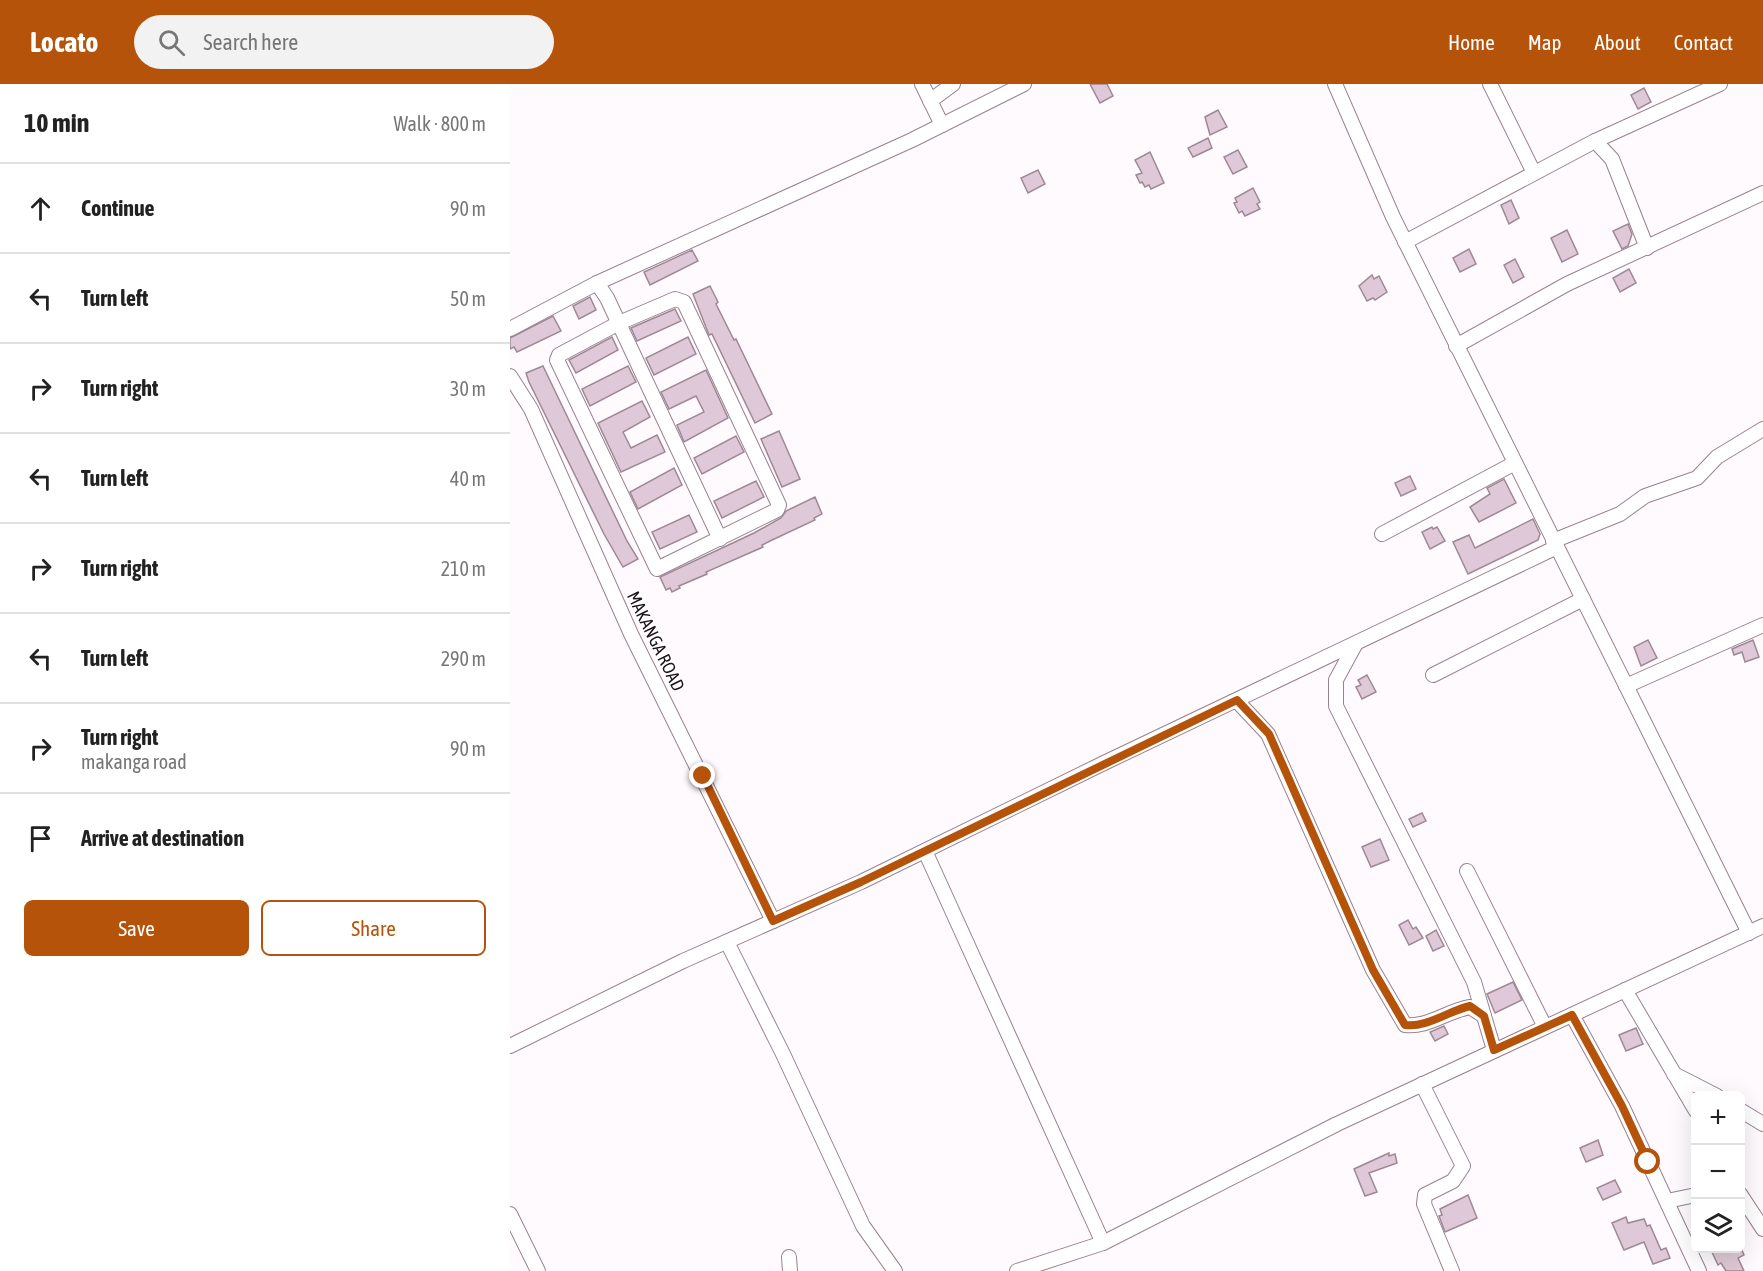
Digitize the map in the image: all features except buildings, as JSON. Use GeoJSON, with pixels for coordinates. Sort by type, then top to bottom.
{"type":"FeatureCollection","features":[{"type":"Feature","properties":{"kind":"street"},"geometry":{"type":"LineString","coordinates":[[922,84],[942,125]]}},
{"type":"Feature","properties":{"kind":"street"},"geometry":{"type":"LineString","coordinates":[[930,101],[953,84]]}},
{"type":"Feature","properties":{"kind":"street"},"geometry":{"type":"LineString","coordinates":[[510,329],[597,283],[942,125],[1024,84]]}},
{"type":"Feature","properties":{"kind":"street"},"geometry":{"type":"LineString","coordinates":[[1335,84],[1405,242],[1749,933]]}},
{"type":"Feature","properties":{"kind":"street"},"geometry":{"type":"LineString","coordinates":[[1490,84],[1534,173]]}},
{"type":"Feature","properties":{"kind":"street"},"geometry":{"type":"LineString","coordinates":[[1405,242],[1596,141],[1720,84]]}},
{"type":"Feature","properties":{"kind":"street"},"geometry":{"type":"LineString","coordinates":[[1596,141],[1612,159],[1647,248]]}},
{"type":"Feature","properties":{"kind":"street"},"geometry":{"type":"LineString","coordinates":[[1456,346],[1568,284],[1763,193]]}},
{"type":"Feature","properties":{"kind":"street"},"geometry":{"type":"LineString","coordinates":[[597,283],[619,323],[720,539]]}},
{"type":"Feature","properties":{"kind":"street"},"geometry":{"type":"LineString","coordinates":[[675,299],[684,302],[779,500],[777,510],[662,569],[654,567],[559,365],[559,355],[619,323],[675,299]]}},
{"type":"Feature","properties":{"kind":"street","name":"MAKANGA ROAD"},"geometry":{"type":"LineString","coordinates":[[510,376],[531,409],[631,634],[773,921]]}},
{"type":"Feature","properties":{"kind":"street"},"geometry":{"type":"LineString","coordinates":[[510,1046],[1355,645],[1555,544],[1620,514],[1645,496],[1697,478],[1717,457],[1763,429]]}},
{"type":"Feature","properties":{"kind":"street"},"geometry":{"type":"LineString","coordinates":[[1382,534],[1515,463]]}},
{"type":"Feature","properties":{"kind":"street"},"geometry":{"type":"LineString","coordinates":[[1433,675],[1582,599]]}},
{"type":"Feature","properties":{"kind":"street"},"geometry":{"type":"LineString","coordinates":[[1626,686],[1763,625]]}},
{"type":"Feature","properties":{"kind":"street"},"geometry":{"type":"LineString","coordinates":[[1355,645],[1336,680],[1336,706],[1474,982],[1494,1050]]}},
{"type":"Feature","properties":{"kind":"street"},"geometry":{"type":"LineString","coordinates":[[1237,700],[1269,734],[1373,970],[1405,1025],[1418,1027],[1470,1006],[1484,1016]]}},
{"type":"Feature","properties":{"kind":"street"},"geometry":{"type":"LineString","coordinates":[[925,851],[1103,1243]]}},
{"type":"Feature","properties":{"kind":"street"},"geometry":{"type":"LineString","coordinates":[[1467,871],[1545,1027]]}},
{"type":"Feature","properties":{"kind":"street"},"geometry":{"type":"LineString","coordinates":[[1017,1271],[1103,1243],[1337,1124],[1763,926]]}},
{"type":"Feature","properties":{"kind":"street"},"geometry":{"type":"LineString","coordinates":[[727,942],[783,1054],[863,1226],[895,1271]]}},
{"type":"Feature","properties":{"kind":"street"},"geometry":{"type":"LineString","coordinates":[[1625,990],[1691,1104]]}},
{"type":"Feature","properties":{"kind":"street"},"geometry":{"type":"LineString","coordinates":[[1572,1015],[1622,1106],[1699,1271]]}},
{"type":"Feature","properties":{"kind":"street"},"geometry":{"type":"LineString","coordinates":[[1674,1074],[1709,1091]]}},
{"type":"Feature","properties":{"kind":"street"},"geometry":{"type":"LineString","coordinates":[[1422,1084],[1463,1166],[1453,1181],[1425,1195],[1424,1204],[1452,1271]]}},
{"type":"Feature","properties":{"kind":"street"},"geometry":{"type":"LineString","coordinates":[[1745,1113],[1763,1124]]}},
{"type":"Feature","properties":{"kind":"street"},"geometry":{"type":"LineString","coordinates":[[1667,1202],[1691,1196]]}},
{"type":"Feature","properties":{"kind":"street"},"geometry":{"type":"LineString","coordinates":[[1743,1199],[1763,1229]]}},
{"type":"Feature","properties":{"kind":"street"},"geometry":{"type":"LineString","coordinates":[[510,1214],[538,1271]]}},
{"type":"Feature","properties":{"kind":"route"},"geometry":{"type":"LineString","coordinates":[[703,776],[773,921],[861,882],[1237,700],[1269,734],[1373,970],[1384,993],[1405,1025],[1418,1027],[1470,1006],[1484,1016],[1494,1050],[1572,1015],[1622,1106],[1648,1162]]}}]}
